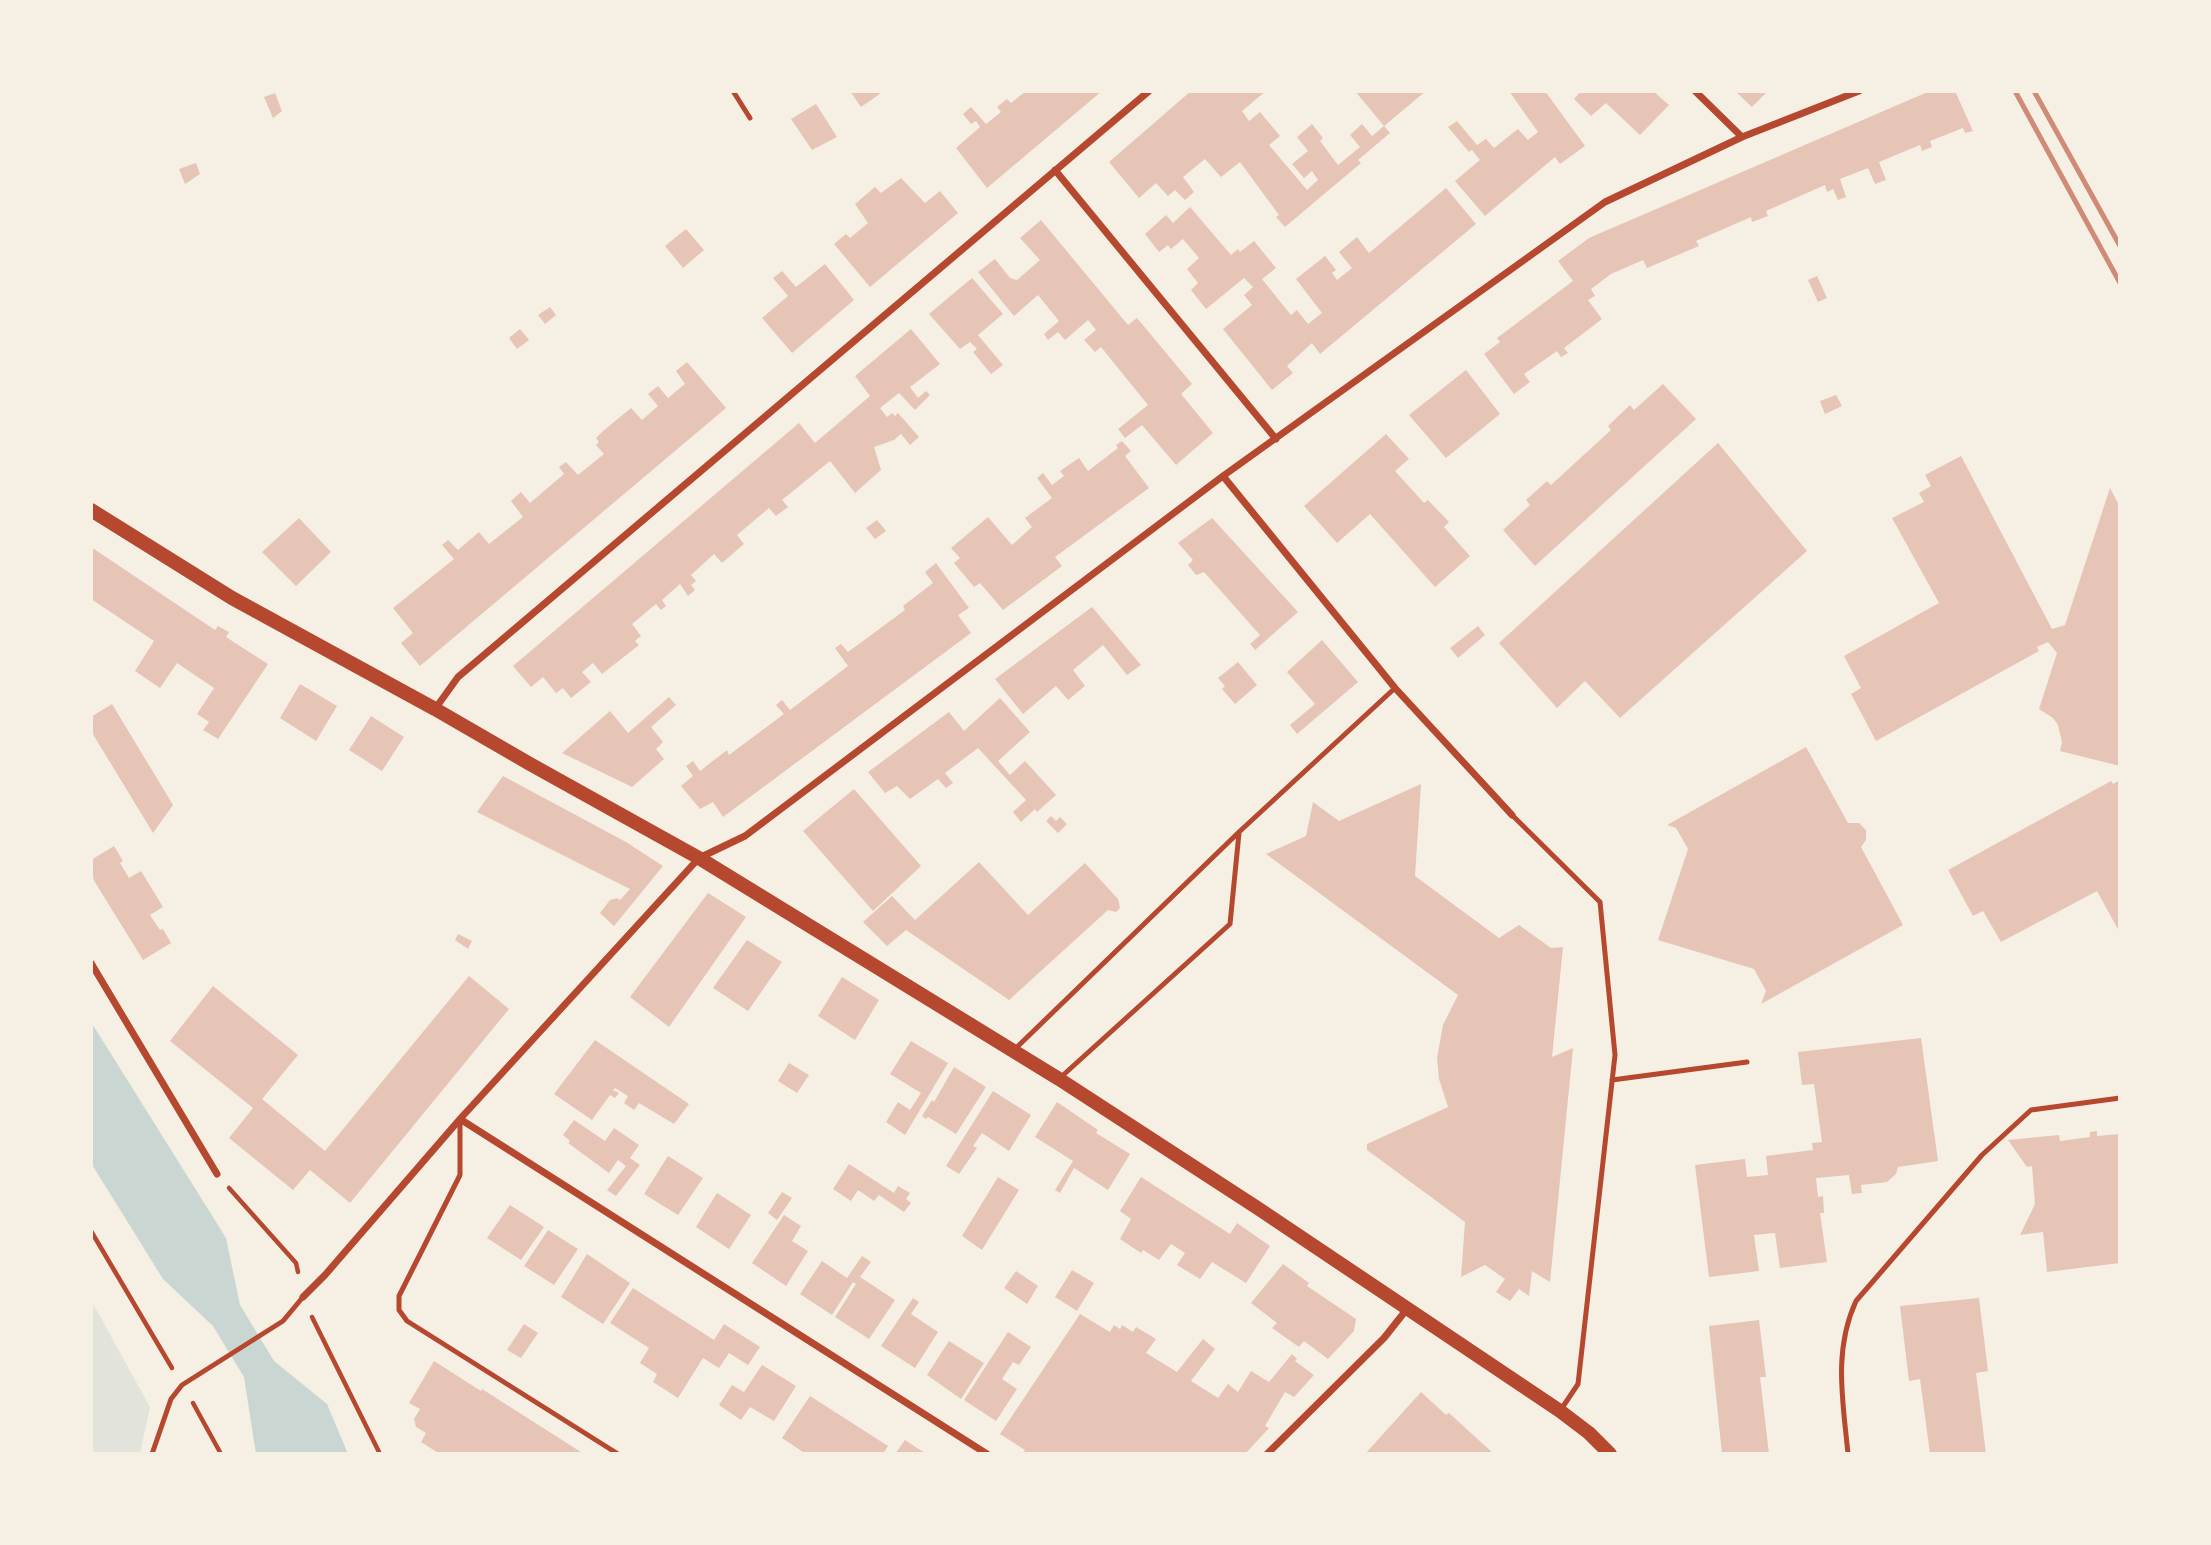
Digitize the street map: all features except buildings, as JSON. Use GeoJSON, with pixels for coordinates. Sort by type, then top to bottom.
{"type":"FeatureCollection","features":[{"type":"Feature","properties":{"kind":"main road"},"geometry":{"type":"LineString","coordinates":[[91,510],[232,598],[699,858],[1059,1079],[1259,1209],[1560,1411],[1590,1433],[1610,1454]]}},
{"type":"Feature","properties":{"kind":"street"},"geometry":{"type":"LineString","coordinates":[[435,709],[458,677],[1149,91]]}},
{"type":"Feature","properties":{"kind":"street"},"geometry":{"type":"LineString","coordinates":[[1695,91],[1742,137]]}},
{"type":"Feature","properties":{"kind":"street"},"geometry":{"type":"LineString","coordinates":[[303,1297],[460,1119],[699,858],[745,836],[1223,476],[1605,202],[1742,137],[1859,91]]}},
{"type":"Feature","properties":{"kind":"street"},"geometry":{"type":"LineString","coordinates":[[1055,170],[1276,439]]}},
{"type":"Feature","properties":{"kind":"street"},"geometry":{"type":"LineString","coordinates":[[1223,476],[1395,688],[1512,815]]}},
{"type":"Feature","properties":{"kind":"street"},"geometry":{"type":"LineString","coordinates":[[91,963],[217,1174]]}},
{"type":"Feature","properties":{"kind":"street"},"geometry":{"type":"LineString","coordinates":[[460,1119],[988,1454]]}},
{"type":"Feature","properties":{"kind":"street"},"geometry":{"type":"LineString","coordinates":[[1267,1454],[1384,1338],[1407,1309]]}},
{"type":"Feature","properties":{"kind":"lane"},"geometry":{"type":"LineString","coordinates":[[733,91],[750,118]]}},
{"type":"Feature","properties":{"kind":"lane"},"geometry":{"type":"LineString","coordinates":[[1012,1051],[1239,832],[1395,688]]}},
{"type":"Feature","properties":{"kind":"lane"},"geometry":{"type":"LineString","coordinates":[[1512,815],[1600,902],[1615,1055],[1578,1384],[1560,1411]]}},
{"type":"Feature","properties":{"kind":"lane"},"geometry":{"type":"LineString","coordinates":[[1059,1079],[1230,923],[1239,832]]}},
{"type":"Feature","properties":{"kind":"lane"},"geometry":{"type":"LineString","coordinates":[[1612,1080],[1747,1062]]}},
{"type":"Feature","properties":{"kind":"lane"},"geometry":{"type":"LineString","coordinates":[[1848,1454],[1840,1381],[1841,1354],[1847,1320],[1856,1301],[1982,1155],[2031,1111],[2120,1098]]}},
{"type":"Feature","properties":{"kind":"lane"},"geometry":{"type":"LineString","coordinates":[[460,1119],[460,1175],[399,1296],[399,1310],[407,1321],[618,1454]]}},
{"type":"Feature","properties":{"kind":"lane"},"geometry":{"type":"LineString","coordinates":[[152,1454],[171,1399],[183,1385],[283,1321],[303,1297]]}},
{"type":"Feature","properties":{"kind":"path"},"geometry":{"type":"LineString","coordinates":[[217,1174],[296,1263],[303,1297],[380,1454]]}},
{"type":"Feature","properties":{"kind":"path"},"geometry":{"type":"LineString","coordinates":[[91,1231],[221,1454]]}},
{"type":"Feature","properties":{"kind":"shaded area"},"geometry":{"type":"Polygon","coordinates":[[[91,1022],[226,1238],[240,1305],[274,1361],[327,1404],[348,1454],[256,1454],[244,1377],[213,1326],[163,1279],[91,1163],[91,1022]]]}},
{"type":"Feature","properties":{"kind":"shaded area"},"geometry":{"type":"Polygon","coordinates":[[[91,1300],[150,1407],[140,1454],[91,1454],[91,1300]]]}},
{"type":"Feature","properties":{"kind":"railway"},"geometry":{"type":"LineString","coordinates":[[2015,91],[2120,283]]}},
{"type":"Feature","properties":{"kind":"railway"},"geometry":{"type":"LineString","coordinates":[[2034,91],[2120,246]]}}]}
